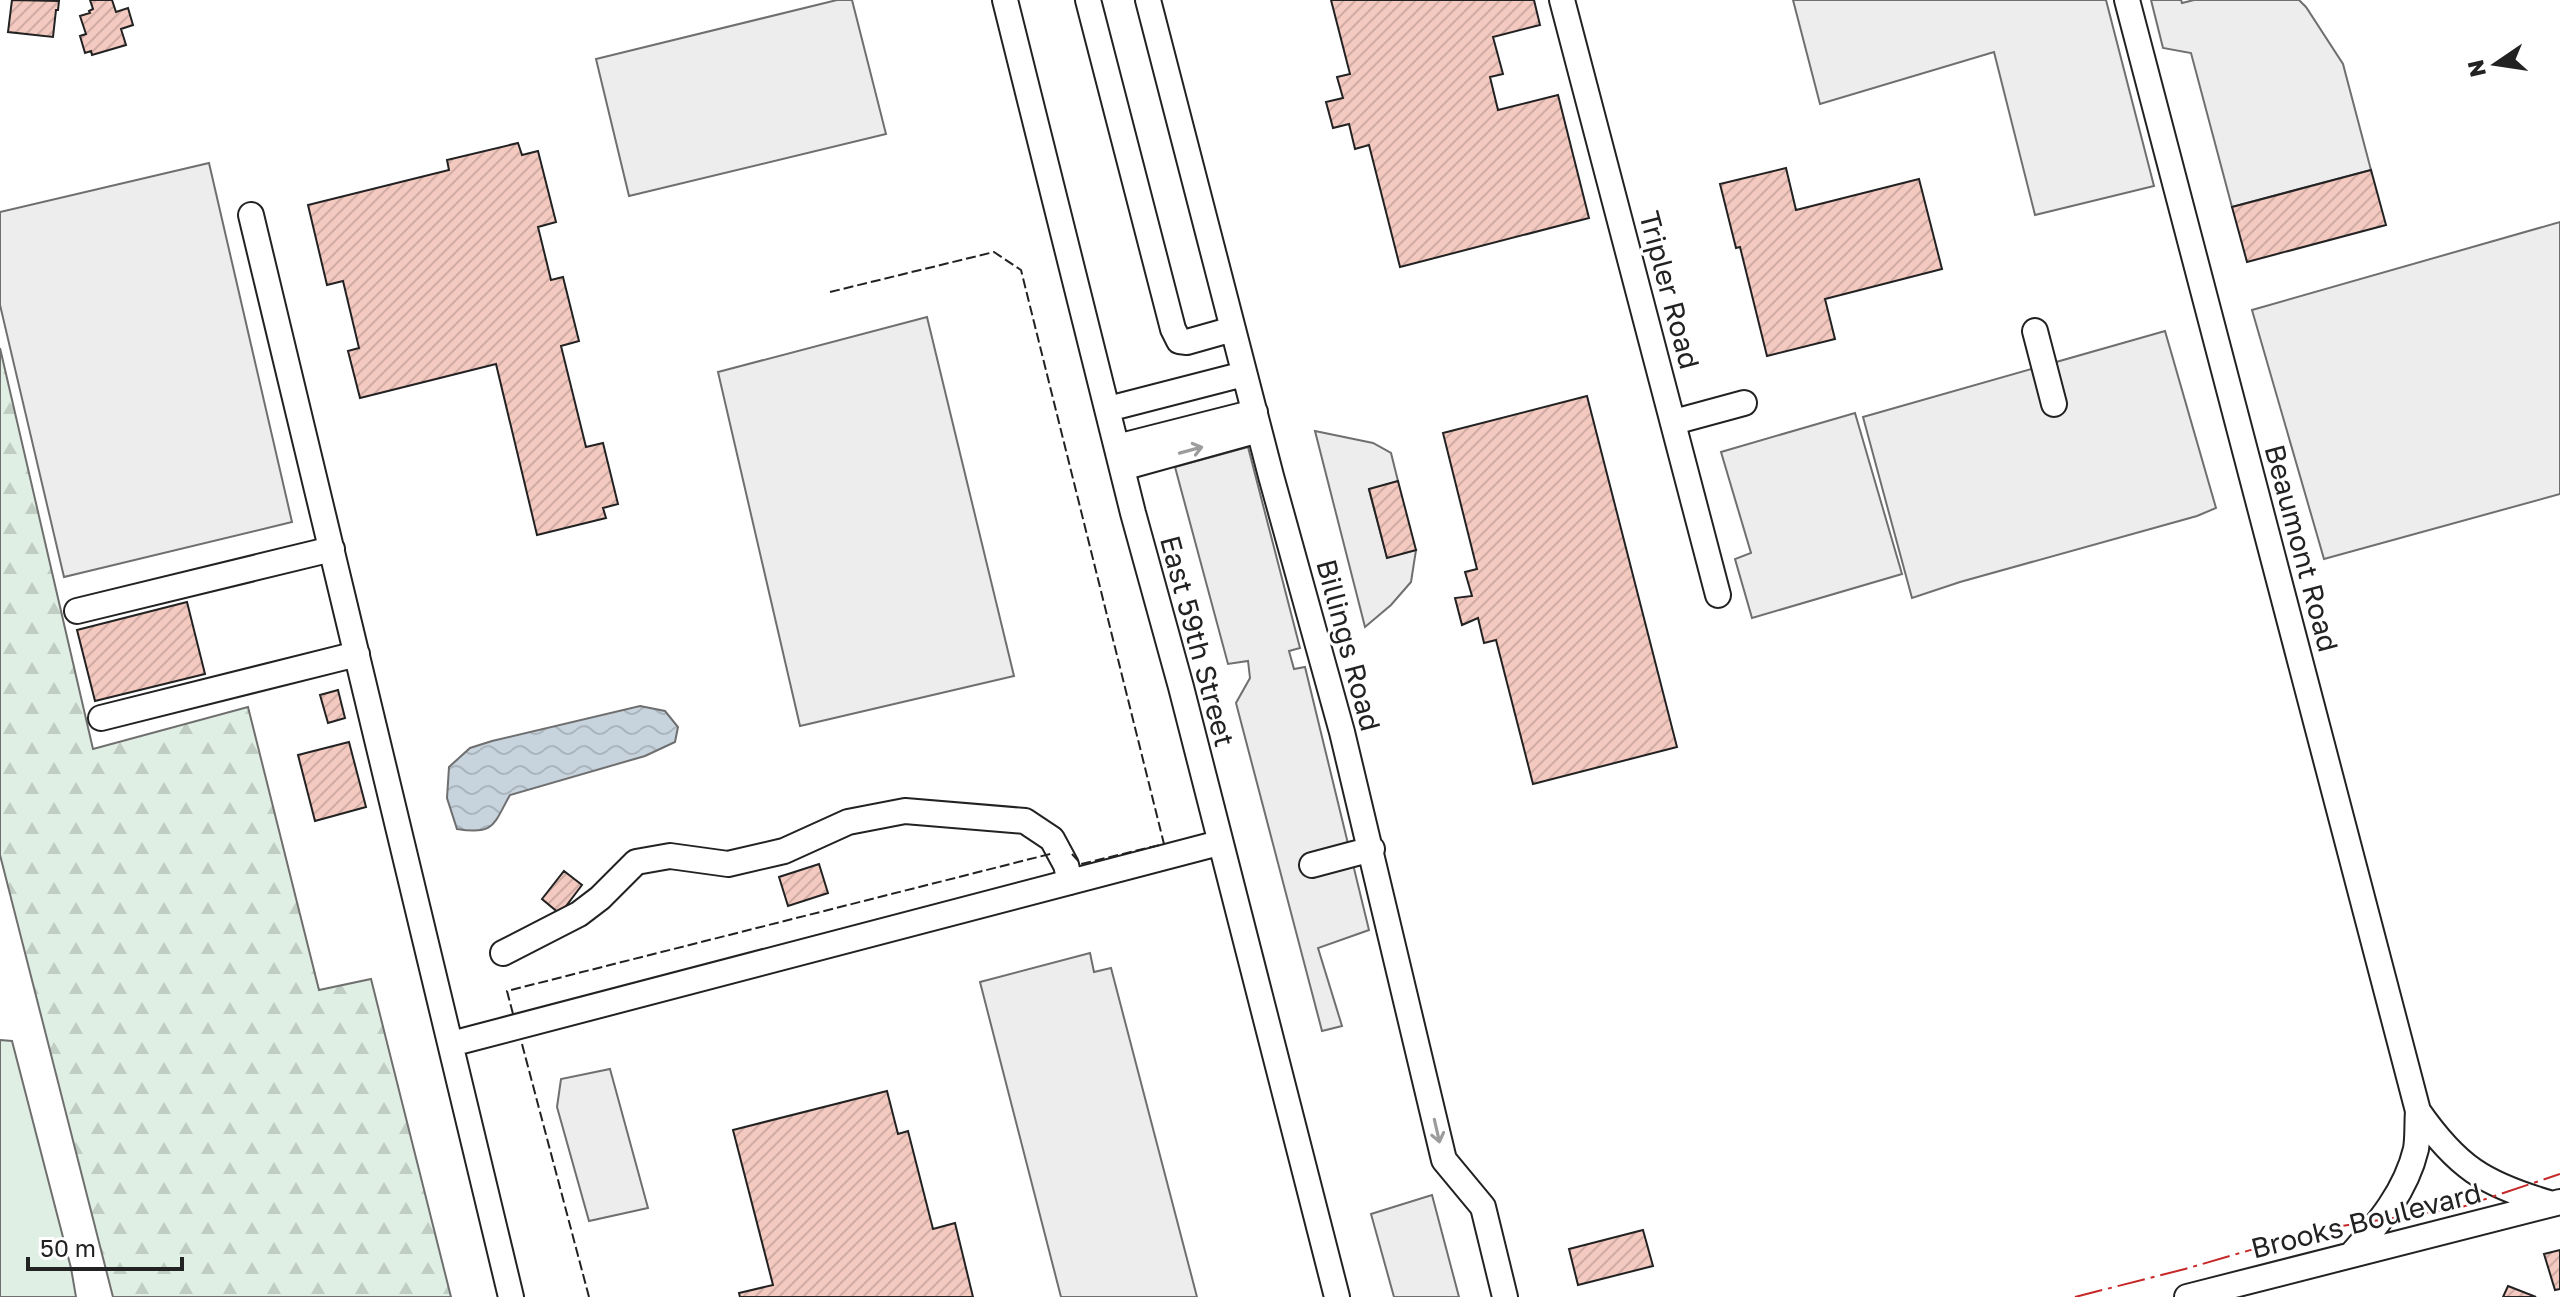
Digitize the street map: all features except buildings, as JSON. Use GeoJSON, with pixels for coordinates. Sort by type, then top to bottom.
{"type":"FeatureCollection","features":[{"type":"Feature","properties":{"kind":"street","name":"East 59th Street"},"geometry":{"type":"LineString","coordinates":[[1005,0],[1337,1297]]}},
{"type":"Feature","properties":{"kind":"street"},"geometry":{"type":"LineString","coordinates":[[1088,0],[1173,329],[1179,341],[1187,342],[1233,329]]}},
{"type":"Feature","properties":{"kind":"street","name":"Billings Road"},"geometry":{"type":"LineString","coordinates":[[1148,0],[1244,374],[1372,849],[1444,1160],[1483,1207],[1505,1297]]}},
{"type":"Feature","properties":{"kind":"street","name":"Tripler Road"},"geometry":{"type":"LineString","coordinates":[[1562,0],[1718,595]]}},
{"type":"Feature","properties":{"kind":"street","name":"Beaumont Road"},"geometry":{"type":"LineString","coordinates":[[2127,0],[2418,1111],[2416,1148],[2406,1176],[2388,1211],[2351,1255]]}},
{"type":"Feature","properties":{"kind":"street"},"geometry":{"type":"LineString","coordinates":[[251,215],[511,1297]]}},
{"type":"Feature","properties":{"kind":"street"},"geometry":{"type":"LineString","coordinates":[[2035,331],[2054,404]]}},
{"type":"Feature","properties":{"kind":"street"},"geometry":{"type":"LineString","coordinates":[[1108,409],[1244,374]]}},
{"type":"Feature","properties":{"kind":"street"},"geometry":{"type":"LineString","coordinates":[[1674,422],[1744,403]]}},
{"type":"Feature","properties":{"kind":"street"},"geometry":{"type":"LineString","coordinates":[[1120,457],[1257,421]]}},
{"type":"Feature","properties":{"kind":"street"},"geometry":{"type":"LineString","coordinates":[[77,611],[332,549]]}},
{"type":"Feature","properties":{"kind":"street"},"geometry":{"type":"LineString","coordinates":[[101,718],[357,654]]}},
{"type":"Feature","properties":{"kind":"street"},"geometry":{"type":"LineString","coordinates":[[503,953],[579,914],[636,862],[670,856],[728,864],[784,851],[848,822],[905,811],[1025,821],[1052,839],[1066,865],[1070,882]]}},
{"type":"Feature","properties":{"kind":"street"},"geometry":{"type":"LineString","coordinates":[[451,1044],[1219,843]]}},
{"type":"Feature","properties":{"kind":"street"},"geometry":{"type":"LineString","coordinates":[[1312,865],[1372,849]]}},
{"type":"Feature","properties":{"kind":"street","name":"Beaumont Road"},"geometry":{"type":"LineString","coordinates":[[2418,1111],[2446,1148],[2475,1174],[2510,1191],[2556,1203]]}},
{"type":"Feature","properties":{"kind":"street","name":"Brooks Boulevard"},"geometry":{"type":"LineString","coordinates":[[2187,1297],[2556,1203]]}},
{"type":"Feature","properties":{"kind":"green space"},"geometry":{"type":"Polygon","coordinates":[[[0,348],[93,749],[248,707],[319,990],[371,979],[451,1297],[113,1297],[0,855],[0,348]]]}},
{"type":"Feature","properties":{"kind":"green space"},"geometry":{"type":"Polygon","coordinates":[[[0,1040],[12,1041],[76,1297],[0,1297],[0,1040]]]}},
{"type":"Feature","properties":{"kind":"shaded area"},"geometry":{"type":"Polygon","coordinates":[[[837,0],[852,0],[886,134],[629,196],[596,59],[837,0]]]}},
{"type":"Feature","properties":{"kind":"shaded area"},"geometry":{"type":"Polygon","coordinates":[[[1793,0],[2106,0],[2154,186],[2035,215],[1994,52],[1820,104],[1793,0]]]}},
{"type":"Feature","properties":{"kind":"shaded area"},"geometry":{"type":"Polygon","coordinates":[[[2151,0],[2181,0],[2182,3],[2194,0],[2299,0],[2343,64],[2371,170],[2232,207],[2191,53],[2163,48],[2151,0]]]}},
{"type":"Feature","properties":{"kind":"shaded area"},"geometry":{"type":"Polygon","coordinates":[[[209,163],[292,522],[64,577],[0,305],[0,212],[209,163]]]}},
{"type":"Feature","properties":{"kind":"shaded area"},"geometry":{"type":"Polygon","coordinates":[[[2560,222],[2560,494],[2324,559],[2252,310],[2560,222]]]}},
{"type":"Feature","properties":{"kind":"shaded area"},"geometry":{"type":"Polygon","coordinates":[[[927,317],[1014,676],[800,726],[718,372],[927,317]]]}},
{"type":"Feature","properties":{"kind":"shaded area"},"geometry":{"type":"Polygon","coordinates":[[[2165,331],[2216,508],[1912,598],[1863,417],[2165,331]]]}},
{"type":"Feature","properties":{"kind":"shaded area"},"geometry":{"type":"Polygon","coordinates":[[[1855,413],[1902,574],[1752,618],[1735,559],[1751,553],[1721,452],[1855,413]]]}},
{"type":"Feature","properties":{"kind":"shaded area"},"geometry":{"type":"Polygon","coordinates":[[[1315,431],[1373,443],[1391,453],[1398,481],[1369,490],[1387,557],[1416,550],[1411,582],[1391,605],[1365,627],[1315,431]]]}},
{"type":"Feature","properties":{"kind":"shaded area"},"geometry":{"type":"Polygon","coordinates":[[[1248,447],[1300,648],[1289,651],[1294,669],[1305,667],[1369,930],[1318,948],[1342,1026],[1322,1031],[1236,703],[1250,678],[1248,661],[1228,664],[1175,467],[1248,447]]]}},
{"type":"Feature","properties":{"kind":"shaded area"},"geometry":{"type":"Polygon","coordinates":[[[1090,953],[1094,972],[1111,968],[1197,1297],[1061,1297],[980,982],[1090,953]]]}},
{"type":"Feature","properties":{"kind":"shaded area"},"geometry":{"type":"Polygon","coordinates":[[[610,1069],[648,1208],[589,1221],[557,1107],[561,1079],[610,1069]]]}},
{"type":"Feature","properties":{"kind":"shaded area"},"geometry":{"type":"Polygon","coordinates":[[[1432,1195],[1459,1297],[1394,1297],[1371,1214],[1432,1195]]]}},
{"type":"Feature","properties":{"kind":"water"},"geometry":{"type":"Polygon","coordinates":[[[640,706],[665,711],[678,727],[675,742],[645,756],[510,795],[491,826],[479,830],[457,829],[447,798],[449,767],[470,748],[640,706]]]}},
{"type":"Feature","properties":{"kind":"fence"},"geometry":{"type":"LineString","coordinates":[[830,292],[994,252],[1021,270],[1164,844],[1081,864],[1072,854]]}},
{"type":"Feature","properties":{"kind":"fence"},"geometry":{"type":"LineString","coordinates":[[513,1014],[507,991],[1054,853]]}},
{"type":"Feature","properties":{"kind":"fence"},"geometry":{"type":"LineString","coordinates":[[522,1044],[589,1297]]}},
{"type":"Feature","properties":{"kind":"power"},"geometry":{"type":"LineString","coordinates":[[2075,1297],[2323,1229],[2462,1207],[2560,1174]]}}]}
